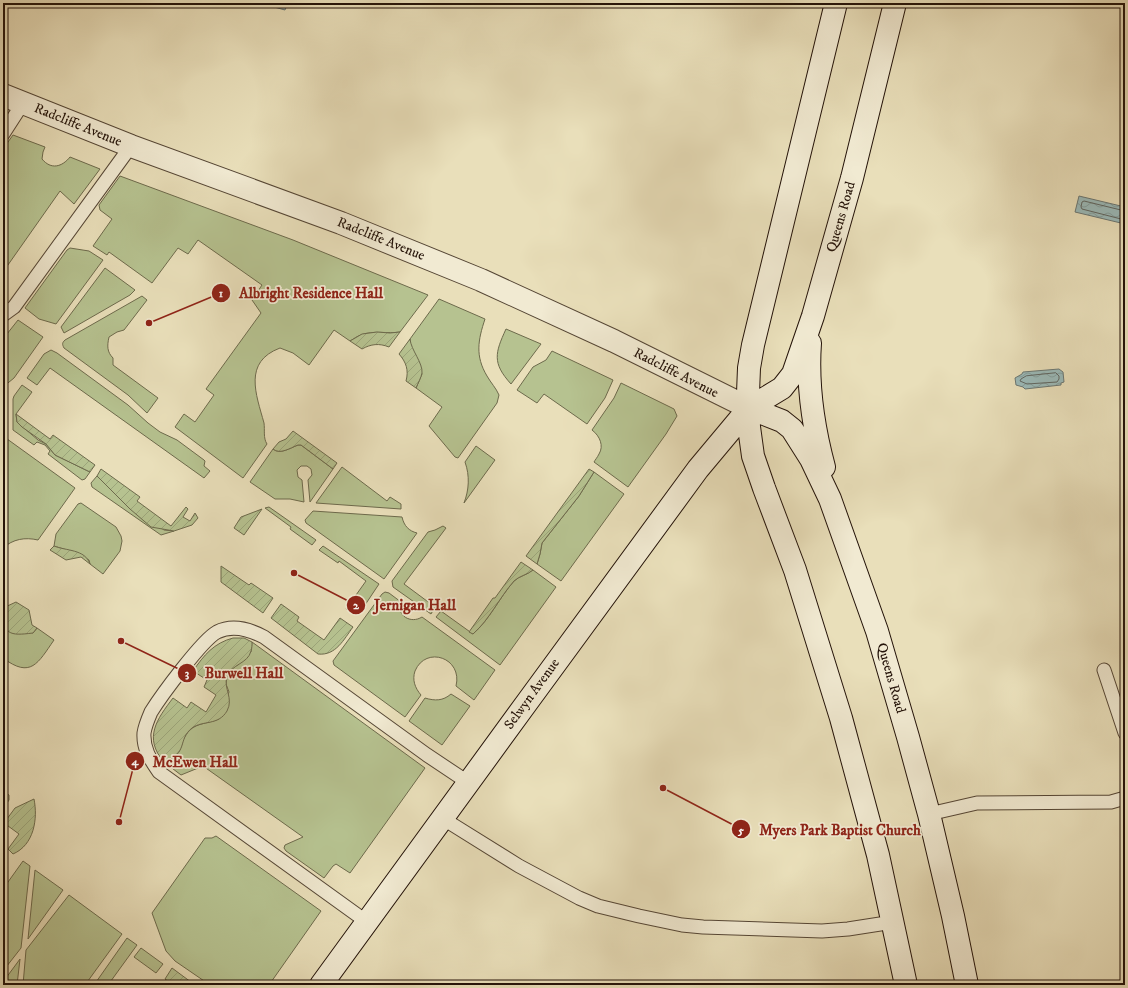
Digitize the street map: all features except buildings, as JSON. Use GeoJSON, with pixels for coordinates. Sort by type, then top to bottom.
{"type":"FeatureCollection","features":[{"type":"Feature","properties":{"kind":"street"},"geometry":{"type":"LineString","coordinates":[[836,3],[752,345],[749,368],[749,427],[753,456],[795,570],[841,718],[876,848],[906,985]]}},
{"type":"Feature","properties":{"kind":"street","name":"Queens Road"},"geometry":{"type":"LineString","coordinates":[[749,408],[782,388],[788,381],[796,365],[813,316],[852,178],[895,3]]}},
{"type":"Feature","properties":{"kind":"street","name":"Radcliffe Avenue"},"geometry":{"type":"LineString","coordinates":[[3,95],[131,146],[341,223],[481,280],[614,341],[749,408]]}},
{"type":"Feature","properties":{"kind":"street"},"geometry":{"type":"LineString","coordinates":[[813,316],[809,351],[810,395],[816,434],[830,499]]}},
{"type":"Feature","properties":{"kind":"street","name":"Queens Road"},"geometry":{"type":"LineString","coordinates":[[749,408],[782,421],[792,429],[811,459],[830,499],[877,631],[929,814],[953,916],[967,985]]}},
{"type":"Feature","properties":{"kind":"street","name":"Selwyn Avenue"},"geometry":{"type":"LineString","coordinates":[[321,985],[698,469],[749,408]]}},
{"type":"Feature","properties":{"kind":"lane"},"geometry":{"type":"LineString","coordinates":[[3,134],[23,103]]}},
{"type":"Feature","properties":{"kind":"lane"},"geometry":{"type":"LineString","coordinates":[[3,315],[14,307],[131,146]]}},
{"type":"Feature","properties":{"kind":"lane"},"geometry":{"type":"LineString","coordinates":[[367,922],[159,772],[147,754],[144,744],[146,723],[158,702],[193,656],[216,632],[226,629],[245,629],[264,637],[427,755],[469,783]]}},
{"type":"Feature","properties":{"kind":"lane"},"geometry":{"type":"LineString","coordinates":[[1104,670],[1125,733]]}},
{"type":"Feature","properties":{"kind":"lane"},"geometry":{"type":"LineString","coordinates":[[929,814],[977,803],[1111,802],[1125,798]]}},
{"type":"Feature","properties":{"kind":"lane"},"geometry":{"type":"LineString","coordinates":[[442,818],[519,866],[579,898],[598,906],[639,916],[682,925],[703,927],[822,931],[848,929],[893,922]]}},
{"type":"Feature","properties":{"kind":"green space"},"geometry":{"type":"Polygon","coordinates":[[[13,135],[45,147],[42,159],[49,165],[60,165],[70,157],[100,169],[74,204],[60,191],[3,272],[3,149],[13,135]]]}},
{"type":"Feature","properties":{"kind":"green space"},"geometry":{"type":"Polygon","coordinates":[[[120,176],[293,240],[428,295],[400,332],[375,332],[358,336],[350,341],[334,330],[309,365],[293,353],[280,348],[268,354],[261,362],[257,370],[255,380],[267,444],[243,478],[175,427],[184,414],[195,422],[214,395],[206,389],[261,313],[252,300],[262,285],[198,240],[188,254],[178,248],[152,283],[109,252],[107,255],[93,246],[112,219],[100,210],[99,205],[120,176]]]}},
{"type":"Feature","properties":{"kind":"green space"},"geometry":{"type":"Polygon","coordinates":[[[70,248],[89,251],[103,260],[56,324],[39,319],[25,308],[70,248]]]}},
{"type":"Feature","properties":{"kind":"green space"},"geometry":{"type":"Polygon","coordinates":[[[105,268],[135,290],[130,295],[64,333],[61,327],[105,268]]]}},
{"type":"Feature","properties":{"kind":"green space"},"geometry":{"type":"Polygon","coordinates":[[[142,296],[147,300],[124,330],[109,337],[108,346],[113,358],[113,365],[158,398],[147,413],[128,395],[64,348],[63,345],[65,340],[142,296]]]}},
{"type":"Feature","properties":{"kind":"green space"},"geometry":{"type":"Polygon","coordinates":[[[439,299],[485,319],[479,341],[479,355],[483,369],[499,395],[497,403],[458,458],[455,457],[429,426],[442,407],[416,388],[422,374],[410,344],[410,339],[439,299]]]}},
{"type":"Feature","properties":{"kind":"green space"},"geometry":{"type":"Polygon","coordinates":[[[18,320],[43,337],[14,378],[3,387],[3,339],[18,320]]]}},
{"type":"Feature","properties":{"kind":"green space"},"geometry":{"type":"Polygon","coordinates":[[[506,329],[541,344],[511,384],[501,370],[497,358],[499,345],[506,329]]]}},
{"type":"Feature","properties":{"kind":"green space"},"geometry":{"type":"Polygon","coordinates":[[[377,332],[400,332],[389,347],[375,345],[362,349],[350,341],[362,334],[377,332]]]}},
{"type":"Feature","properties":{"kind":"green space"},"geometry":{"type":"Polygon","coordinates":[[[410,339],[412,348],[422,369],[422,375],[416,388],[406,381],[406,366],[399,354],[410,339]]]}},
{"type":"Feature","properties":{"kind":"green space"},"geometry":{"type":"Polygon","coordinates":[[[51,350],[128,405],[160,432],[177,440],[204,460],[204,466],[210,471],[204,478],[50,368],[37,385],[27,378],[44,354],[51,350]]]}},
{"type":"Feature","properties":{"kind":"green space"},"geometry":{"type":"Polygon","coordinates":[[[552,351],[613,380],[605,398],[587,424],[544,394],[537,403],[517,390],[533,367],[546,360],[552,351]]]}},
{"type":"Feature","properties":{"kind":"green space"},"geometry":{"type":"Polygon","coordinates":[[[621,383],[674,409],[677,416],[628,487],[594,462],[600,451],[601,444],[599,438],[592,430],[614,398],[621,383]]]}},
{"type":"Feature","properties":{"kind":"green space"},"geometry":{"type":"Polygon","coordinates":[[[22,385],[32,392],[16,414],[17,422],[38,440],[46,444],[55,455],[90,472],[85,479],[82,480],[48,454],[50,451],[45,445],[37,442],[34,445],[13,430],[13,399],[22,385]]]}},
{"type":"Feature","properties":{"kind":"green space"},"geometry":{"type":"Polygon","coordinates":[[[16,414],[50,439],[53,435],[95,465],[90,472],[55,455],[46,444],[17,422],[16,414]]]}},
{"type":"Feature","properties":{"kind":"green space"},"geometry":{"type":"Polygon","coordinates":[[[293,431],[337,463],[333,469],[301,445],[282,451],[276,451],[273,449],[279,442],[286,439],[293,431]]]}},
{"type":"Feature","properties":{"kind":"green space"},"geometry":{"type":"Polygon","coordinates":[[[3,436],[75,488],[38,540],[19,540],[3,548],[3,436]]]}},
{"type":"Feature","properties":{"kind":"green space"},"geometry":{"type":"Polygon","coordinates":[[[301,445],[333,469],[310,502],[308,480],[312,475],[311,469],[307,466],[301,466],[297,470],[298,477],[302,480],[304,502],[290,499],[275,499],[250,482],[273,449],[276,451],[282,451],[301,445]]]}},
{"type":"Feature","properties":{"kind":"green space"},"geometry":{"type":"Polygon","coordinates":[[[476,446],[495,460],[464,503],[468,483],[468,472],[465,462],[476,446]]]}},
{"type":"Feature","properties":{"kind":"green space"},"geometry":{"type":"Polygon","coordinates":[[[342,467],[387,501],[390,497],[401,504],[401,509],[316,503],[342,467]]]}},
{"type":"Feature","properties":{"kind":"green space"},"geometry":{"type":"Polygon","coordinates":[[[101,469],[140,497],[137,501],[171,526],[186,507],[188,509],[183,517],[190,521],[195,513],[198,518],[192,525],[174,531],[151,527],[130,509],[97,476],[101,469]]]}},
{"type":"Feature","properties":{"kind":"green space"},"geometry":{"type":"Polygon","coordinates":[[[589,469],[594,472],[579,496],[542,543],[537,564],[526,556],[589,469]]]}},
{"type":"Feature","properties":{"kind":"green space"},"geometry":{"type":"Polygon","coordinates":[[[594,472],[624,494],[561,581],[537,564],[542,543],[579,496],[594,472]]]}},
{"type":"Feature","properties":{"kind":"green space"},"geometry":{"type":"Polygon","coordinates":[[[97,476],[111,489],[164,530],[174,531],[161,535],[92,487],[91,483],[97,476]]]}},
{"type":"Feature","properties":{"kind":"green space"},"geometry":{"type":"Polygon","coordinates":[[[81,503],[116,527],[121,536],[122,541],[120,551],[103,574],[90,564],[89,560],[70,551],[54,546],[56,534],[78,504],[81,503]]]}},
{"type":"Feature","properties":{"kind":"green space"},"geometry":{"type":"Polygon","coordinates":[[[269,507],[316,540],[312,545],[265,508],[269,507]]]}},
{"type":"Feature","properties":{"kind":"green space"},"geometry":{"type":"Polygon","coordinates":[[[262,509],[244,535],[234,528],[241,517],[262,509]]]}},
{"type":"Feature","properties":{"kind":"green space"},"geometry":{"type":"Polygon","coordinates":[[[313,511],[402,517],[407,528],[417,533],[384,579],[306,523],[305,520],[313,511]]]}},
{"type":"Feature","properties":{"kind":"green space"},"geometry":{"type":"Polygon","coordinates":[[[443,526],[446,528],[404,584],[435,607],[431,614],[393,587],[392,581],[428,532],[443,526]]]}},
{"type":"Feature","properties":{"kind":"green space"},"geometry":{"type":"Polygon","coordinates":[[[54,546],[80,553],[88,559],[90,564],[81,557],[66,560],[50,550],[54,546]]]}},
{"type":"Feature","properties":{"kind":"green space"},"geometry":{"type":"Polygon","coordinates":[[[323,546],[379,584],[361,611],[354,613],[346,609],[366,581],[339,561],[338,563],[319,550],[323,546]]]}},
{"type":"Feature","properties":{"kind":"green space"},"geometry":{"type":"Polygon","coordinates":[[[521,562],[533,570],[514,581],[479,628],[473,634],[469,632],[493,598],[495,598],[521,562]]]}},
{"type":"Feature","properties":{"kind":"green space"},"geometry":{"type":"Polygon","coordinates":[[[221,566],[249,585],[251,583],[273,598],[263,613],[221,582],[221,566]]]}},
{"type":"Feature","properties":{"kind":"green space"},"geometry":{"type":"Polygon","coordinates":[[[533,570],[556,587],[500,665],[436,617],[441,611],[473,634],[484,622],[514,581],[533,570]]]}},
{"type":"Feature","properties":{"kind":"green space"},"geometry":{"type":"Polygon","coordinates":[[[385,592],[389,593],[401,602],[400,607],[403,615],[413,620],[422,617],[495,670],[474,700],[456,686],[457,676],[454,668],[449,662],[442,658],[427,658],[420,663],[414,674],[417,690],[421,695],[405,717],[334,665],[333,661],[385,592]]]}},
{"type":"Feature","properties":{"kind":"green space"},"geometry":{"type":"Polygon","coordinates":[[[16,602],[29,610],[32,625],[37,628],[33,633],[13,634],[6,629],[3,617],[3,608],[16,602]]]}},
{"type":"Feature","properties":{"kind":"green space"},"geometry":{"type":"Polygon","coordinates":[[[281,604],[299,617],[297,621],[324,640],[340,618],[353,627],[335,650],[324,654],[318,654],[271,618],[281,604]]]}},
{"type":"Feature","properties":{"kind":"green space"},"geometry":{"type":"Polygon","coordinates":[[[3,614],[5,624],[33,633],[37,628],[54,640],[33,666],[27,668],[21,667],[3,658],[3,614]]]}},
{"type":"Feature","properties":{"kind":"green space"},"geometry":{"type":"Polygon","coordinates":[[[233,638],[244,638],[252,642],[252,646],[247,659],[232,669],[227,677],[226,685],[229,697],[229,706],[227,711],[223,716],[215,721],[201,724],[192,728],[185,737],[177,755],[164,762],[154,745],[153,737],[162,713],[173,698],[187,708],[191,702],[206,712],[216,695],[204,687],[207,680],[193,671],[210,650],[220,643],[233,638]]]}},
{"type":"Feature","properties":{"kind":"green space"},"geometry":{"type":"Polygon","coordinates":[[[252,642],[425,768],[350,873],[336,864],[324,878],[284,848],[285,845],[303,837],[203,766],[181,775],[164,762],[176,755],[190,730],[200,724],[219,719],[229,692],[226,684],[227,677],[231,669],[239,664],[251,652],[252,642]]]}},
{"type":"Feature","properties":{"kind":"green space"},"geometry":{"type":"Polygon","coordinates":[[[451,694],[470,706],[442,745],[409,721],[425,698],[439,700],[451,694]]]}},
{"type":"Feature","properties":{"kind":"green space"},"geometry":{"type":"Polygon","coordinates":[[[3,791],[9,795],[9,800],[3,809],[3,791]]]}},
{"type":"Feature","properties":{"kind":"green space"},"geometry":{"type":"Polygon","coordinates":[[[34,799],[35,823],[33,831],[26,844],[13,854],[8,849],[19,834],[4,823],[15,808],[34,799]]]}},
{"type":"Feature","properties":{"kind":"green space"},"geometry":{"type":"Polygon","coordinates":[[[216,836],[321,911],[269,985],[210,985],[175,961],[166,951],[152,913],[205,838],[212,838],[216,836]]]}},
{"type":"Feature","properties":{"kind":"green space"},"geometry":{"type":"Polygon","coordinates":[[[23,861],[30,866],[21,948],[3,971],[3,889],[23,861]]]}},
{"type":"Feature","properties":{"kind":"green space"},"geometry":{"type":"Polygon","coordinates":[[[35,870],[63,890],[28,939],[35,870]]]}},
{"type":"Feature","properties":{"kind":"green space"},"geometry":{"type":"Polygon","coordinates":[[[69,895],[122,934],[85,985],[23,985],[26,950],[69,895]]]}},
{"type":"Feature","properties":{"kind":"green space"},"geometry":{"type":"Polygon","coordinates":[[[127,938],[137,945],[108,985],[94,985],[127,938]]]}},
{"type":"Feature","properties":{"kind":"green space"},"geometry":{"type":"Polygon","coordinates":[[[141,948],[163,964],[156,973],[134,957],[141,948]]]}},
{"type":"Feature","properties":{"kind":"green space"},"geometry":{"type":"Polygon","coordinates":[[[20,959],[17,985],[3,985],[3,982],[20,959]]]}},
{"type":"Feature","properties":{"kind":"green space"},"geometry":{"type":"Polygon","coordinates":[[[172,968],[195,985],[173,985],[165,979],[172,968]]]}},
{"type":"Feature","properties":{"kind":"water"},"geometry":{"type":"Polygon","coordinates":[[[272,3],[288,3],[285,10],[274,7],[272,3]]]}},
{"type":"Feature","properties":{"kind":"water"},"geometry":{"type":"Polygon","coordinates":[[[1079,196],[1125,207],[1125,224],[1075,212],[1079,196]]]}},
{"type":"Feature","properties":{"kind":"water"},"geometry":{"type":"Polygon","coordinates":[[[1059,369],[1063,372],[1064,382],[1061,383],[1061,385],[1025,389],[1016,385],[1015,378],[1023,372],[1059,369]]]}},
{"type":"Feature","properties":{"kind":"place","name":"Albright Residence Hall"},"geometry":{"type":"Point","coordinates":[149,323]}},
{"type":"Feature","properties":{"kind":"place","name":"Jernigan Hall"},"geometry":{"type":"Point","coordinates":[294,573]}},
{"type":"Feature","properties":{"kind":"place","name":"Burwell Hall"},"geometry":{"type":"Point","coordinates":[121,641]}},
{"type":"Feature","properties":{"kind":"place","name":"Myers Park Baptist Church"},"geometry":{"type":"Point","coordinates":[663,788]}},
{"type":"Feature","properties":{"kind":"place","name":"McEwen Hall"},"geometry":{"type":"Point","coordinates":[119,822]}}]}
